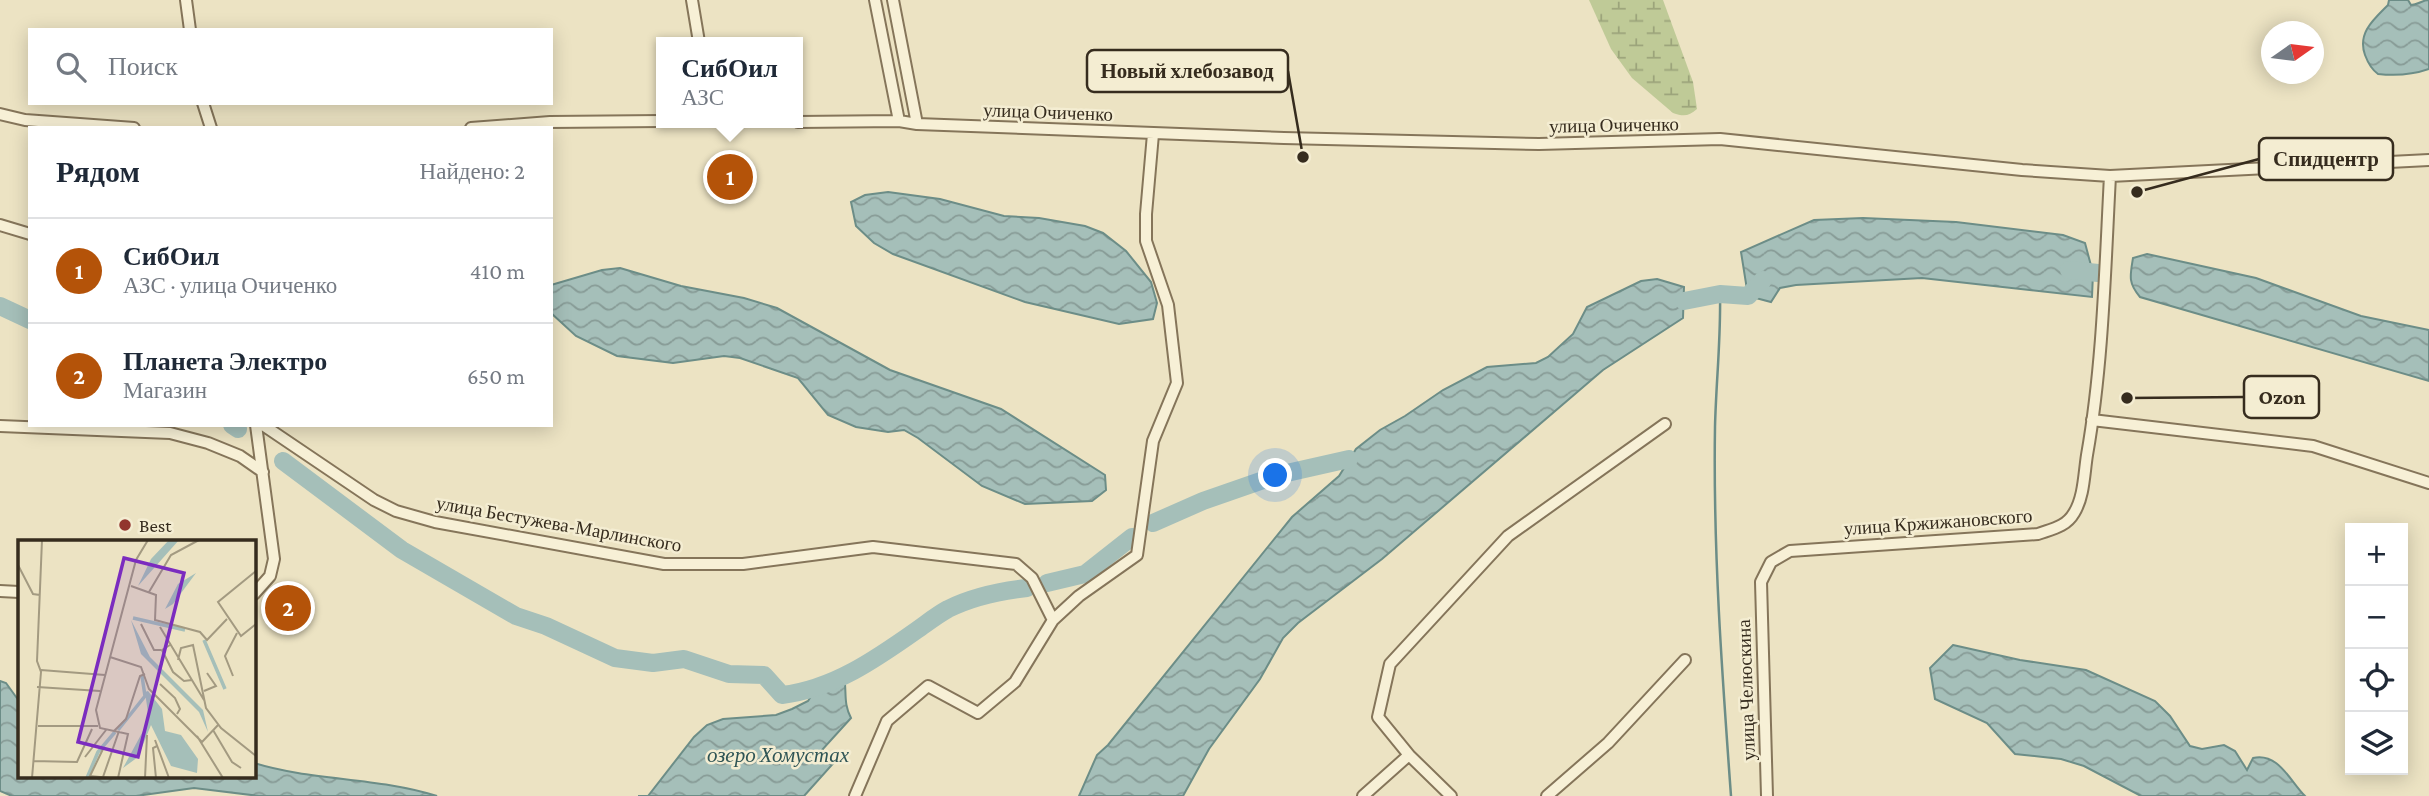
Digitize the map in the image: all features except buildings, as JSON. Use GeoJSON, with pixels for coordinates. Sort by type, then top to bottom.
{"type":"FeatureCollection","features":[{"type":"Feature","properties":{"kind":"street"},"geometry":{"type":"LineString","coordinates":[[186,0],[190,28]]}},
{"type":"Feature","properties":{"kind":"street"},"geometry":{"type":"LineString","coordinates":[[692,0],[698,37]]}},
{"type":"Feature","properties":{"kind":"street"},"geometry":{"type":"LineString","coordinates":[[875,0],[899,121]]}},
{"type":"Feature","properties":{"kind":"street"},"geometry":{"type":"LineString","coordinates":[[893,0],[918,124]]}},
{"type":"Feature","properties":{"kind":"street"},"geometry":{"type":"LineString","coordinates":[[204,105],[211,126]]}},
{"type":"Feature","properties":{"kind":"street"},"geometry":{"type":"LineString","coordinates":[[0,114],[25,120],[107,126]]}},
{"type":"Feature","properties":{"kind":"street"},"geometry":{"type":"LineString","coordinates":[[497,126],[550,122],[656,121]]}},
{"type":"Feature","properties":{"kind":"street","name":"улица Очиченко"},"geometry":{"type":"LineString","coordinates":[[803,122],[899,121],[1153,134],[1539,144],[1720,139],[2022,170],[2110,176],[2429,160]]}},
{"type":"Feature","properties":{"kind":"street"},"geometry":{"type":"LineString","coordinates":[[856,796],[887,722],[928,686],[978,712],[1015,682],[1053,620],[1079,596],[1137,555],[1153,440],[1177,383],[1168,305],[1146,241],[1153,134]]}},
{"type":"Feature","properties":{"kind":"street","name":"улица Кржижановского"},"geometry":{"type":"LineString","coordinates":[[1761,582],[1771,562],[1790,551],[2038,534],[2063,526],[2074,513],[2080,498],[2092,420],[2103,307],[2110,176]]}},
{"type":"Feature","properties":{"kind":"street"},"geometry":{"type":"LineString","coordinates":[[0,225],[28,233]]}},
{"type":"Feature","properties":{"kind":"street"},"geometry":{"type":"LineString","coordinates":[[2092,420],[2313,446],[2429,483]]}},
{"type":"Feature","properties":{"kind":"street"},"geometry":{"type":"LineString","coordinates":[[1451,796],[1409,755],[1378,717],[1390,664],[1508,536],[1665,424]]}},
{"type":"Feature","properties":{"kind":"street"},"geometry":{"type":"LineString","coordinates":[[0,426],[170,433],[229,451],[263,472]]}},
{"type":"Feature","properties":{"kind":"street"},"geometry":{"type":"LineString","coordinates":[[256,427],[274,559],[270,576],[256,592]]}},
{"type":"Feature","properties":{"kind":"street","name":"улица Бестужева-Марлинского"},"geometry":{"type":"LineString","coordinates":[[266,427],[384,507],[435,522],[664,564],[743,564],[873,547],[1016,564],[1032,578],[1053,620]]}},
{"type":"Feature","properties":{"kind":"street","name":"улица Челюскина"},"geometry":{"type":"LineString","coordinates":[[1761,582],[1767,796]]}},
{"type":"Feature","properties":{"kind":"street"},"geometry":{"type":"LineString","coordinates":[[0,591],[18,592]]}},
{"type":"Feature","properties":{"kind":"street"},"geometry":{"type":"LineString","coordinates":[[1547,796],[1608,743],[1685,660]]}},
{"type":"Feature","properties":{"kind":"street"},"geometry":{"type":"LineString","coordinates":[[1363,796],[1409,755]]}},
{"type":"Feature","properties":{"kind":"green space"},"geometry":{"type":"Polygon","coordinates":[[[1589,0],[1663,0],[1693,82],[1697,109],[1686,115],[1673,113],[1632,78],[1611,49],[1589,0]]]}},
{"type":"Feature","properties":{"kind":"water"},"geometry":{"type":"Polygon","coordinates":[[[2389,0],[2408,0],[2411,5],[2429,0],[2429,69],[2391,75],[2378,74],[2373,70],[2365,55],[2363,40],[2368,27],[2388,5],[2389,0]]]}},
{"type":"Feature","properties":{"kind":"water"},"geometry":{"type":"Polygon","coordinates":[[[888,192],[940,199],[1004,216],[1039,218],[1085,226],[1103,233],[1126,251],[1151,282],[1157,303],[1153,319],[1119,324],[1025,302],[893,254],[874,243],[856,226],[851,202],[865,195],[888,192]]]}},
{"type":"Feature","properties":{"kind":"water"},"geometry":{"type":"Polygon","coordinates":[[[1863,218],[1956,222],[2063,235],[2085,243],[2093,273],[2092,297],[1922,278],[1796,285],[1780,288],[1771,302],[1748,296],[1741,252],[1814,220],[1863,218]]]}},
{"type":"Feature","properties":{"kind":"water"},"geometry":{"type":"Polygon","coordinates":[[[2147,254],[2256,278],[2361,316],[2429,330],[2429,381],[2140,297],[2132,283],[2132,264],[2133,258],[2147,254]]]}},
{"type":"Feature","properties":{"kind":"water"},"geometry":{"type":"Polygon","coordinates":[[[620,268],[681,286],[744,298],[777,308],[890,370],[1001,409],[1105,475],[1106,490],[1092,501],[1025,504],[982,486],[904,430],[888,432],[856,427],[828,415],[798,378],[740,358],[724,356],[673,363],[617,356],[576,336],[553,315],[553,284],[602,270],[620,268]]]}},
{"type":"Feature","properties":{"kind":"water"},"geometry":{"type":"Polygon","coordinates":[[[1657,279],[1684,287],[1683,318],[1603,370],[1382,559],[1298,623],[1283,638],[1260,679],[1209,749],[1183,796],[1079,796],[1097,755],[1108,745],[1292,517],[1339,476],[1356,449],[1380,430],[1443,390],[1487,367],[1536,363],[1548,357],[1573,334],[1587,307],[1641,281],[1657,279]]]}},
{"type":"Feature","properties":{"kind":"water"},"geometry":{"type":"Polygon","coordinates":[[[1953,645],[2020,660],[2086,670],[2155,701],[2170,716],[2190,746],[2202,749],[2224,745],[2235,751],[2247,770],[2253,758],[2270,759],[2283,769],[2305,796],[2141,796],[2084,766],[2061,759],[2015,754],[1987,723],[1935,699],[1930,668],[1953,645]]]}},
{"type":"Feature","properties":{"kind":"water","name":"озеро Хомустах"},"geometry":{"type":"Polygon","coordinates":[[[844,676],[846,702],[851,718],[821,751],[838,758],[804,796],[648,796],[694,737],[707,725],[723,719],[776,715],[808,701],[827,677],[844,676]]]}},
{"type":"Feature","properties":{"kind":"water"},"geometry":{"type":"Polygon","coordinates":[[[0,681],[6,683],[18,700],[18,778],[256,778],[256,764],[298,773],[391,785],[437,796],[259,796],[194,788],[136,796],[12,796],[0,791],[0,681]]]}},
{"type":"Feature","properties":{"kind":"waterway"},"geometry":{"type":"LineString","coordinates":[[2069,270],[2098,273]]}},
{"type":"Feature","properties":{"kind":"waterway"},"geometry":{"type":"LineString","coordinates":[[1684,301],[1720,294],[1748,296],[1763,280]]}},
{"type":"Feature","properties":{"kind":"waterway"},"geometry":{"type":"LineString","coordinates":[[1720,294],[1715,519],[1731,796]]}},
{"type":"Feature","properties":{"kind":"waterway"},"geometry":{"type":"LineString","coordinates":[[0,306],[28,319]]}},
{"type":"Feature","properties":{"kind":"waterway"},"geometry":{"type":"LineString","coordinates":[[1153,523],[1203,501],[1278,475],[1349,459]]}},
{"type":"Feature","properties":{"kind":"waterway"},"geometry":{"type":"LineString","coordinates":[[283,461],[402,550],[516,616],[546,626],[615,658],[653,663],[684,659],[729,674],[764,675],[782,695],[819,686],[853,671],[957,605],[986,595],[1027,588]]}},
{"type":"Feature","properties":{"kind":"waterway"},"geometry":{"type":"LineString","coordinates":[[1047,583],[1085,574],[1132,537]]}},
{"type":"Feature","properties":{"kind":"place","name":"Новый хлебозавод"},"geometry":{"type":"Point","coordinates":[1303,157]}},
{"type":"Feature","properties":{"kind":"place","name":"СибОил"},"geometry":{"type":"Point","coordinates":[730,177]}},
{"type":"Feature","properties":{"kind":"place","name":"Спидцентр"},"geometry":{"type":"Point","coordinates":[2137,192]}},
{"type":"Feature","properties":{"kind":"place","name":"Ozon"},"geometry":{"type":"Point","coordinates":[2127,398]}},
{"type":"Feature","properties":{"kind":"place","name":"Best"},"geometry":{"type":"Point","coordinates":[125,525]}},
{"type":"Feature","properties":{"kind":"place","name":"Планета Электро"},"geometry":{"type":"Point","coordinates":[288,608]}}]}
